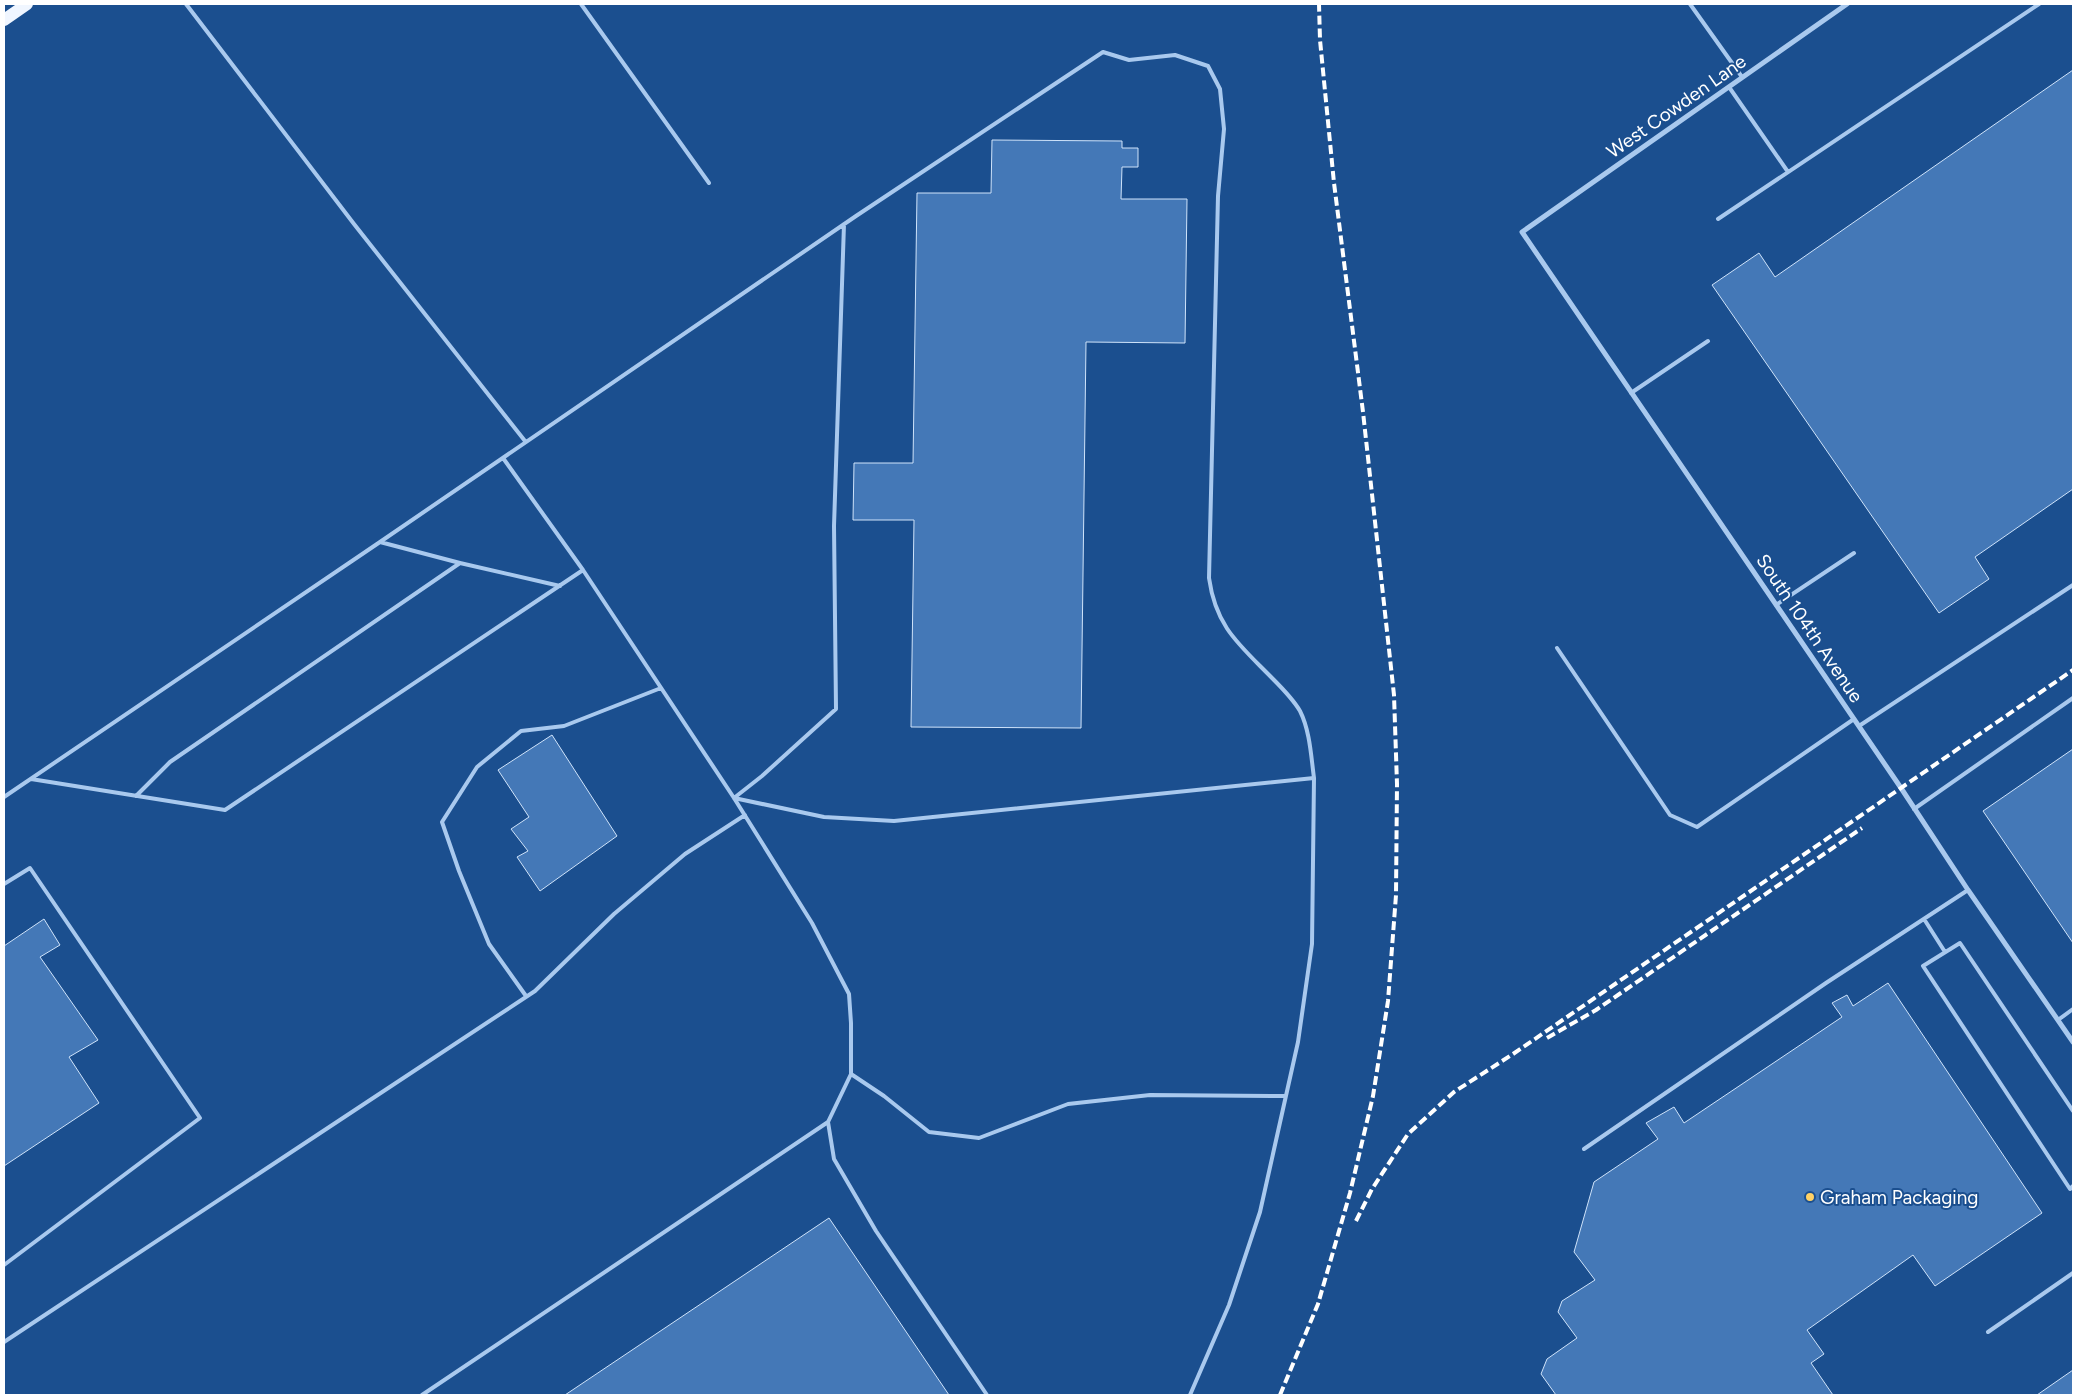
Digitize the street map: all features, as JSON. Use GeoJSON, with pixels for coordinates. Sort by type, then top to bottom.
{"type":"FeatureCollection","features":[{"type":"Feature","properties":{"kind":"main road"},"geometry":{"type":"LineString","coordinates":[[4,20],[27,4]]}},
{"type":"Feature","properties":{"kind":"street","name":"West Cowden Lane"},"geometry":{"type":"LineString","coordinates":[[1522,232],[1847,4]]}},
{"type":"Feature","properties":{"kind":"street","name":"South 104th Avenue"},"geometry":{"type":"LineString","coordinates":[[1522,232],[2073,1042]]}},
{"type":"Feature","properties":{"kind":"lane"},"geometry":{"type":"LineString","coordinates":[[186,4],[354,224],[525,441]]}},
{"type":"Feature","properties":{"kind":"lane"},"geometry":{"type":"LineString","coordinates":[[581,4],[709,183]]}},
{"type":"Feature","properties":{"kind":"lane"},"geometry":{"type":"LineString","coordinates":[[1690,4],[1742,77]]}},
{"type":"Feature","properties":{"kind":"lane"},"geometry":{"type":"LineString","coordinates":[[1718,219],[2039,4]]}},
{"type":"Feature","properties":{"kind":"lane"},"geometry":{"type":"LineString","coordinates":[[4,797],[844,224],[1103,52],[1129,60],[1175,55],[1208,66],[1220,89],[1224,129],[1218,196],[1209,578],[1217,612],[1236,640],[1284,690],[1299,710],[1306,727],[1314,778],[1312,944],[1298,1042],[1260,1212],[1230,1305],[1190,1395]]}},
{"type":"Feature","properties":{"kind":"lane"},"geometry":{"type":"LineString","coordinates":[[1729,87],[1788,172]]}},
{"type":"Feature","properties":{"kind":"lane"},"geometry":{"type":"LineString","coordinates":[[734,798],[762,776],[836,709],[834,526],[844,224]]}},
{"type":"Feature","properties":{"kind":"lane"},"geometry":{"type":"LineString","coordinates":[[1632,393],[1708,340]]}},
{"type":"Feature","properties":{"kind":"lane"},"geometry":{"type":"LineString","coordinates":[[422,1395],[828,1122],[851,1074],[849,994],[812,924],[745,815],[583,570],[503,458]]}},
{"type":"Feature","properties":{"kind":"lane"},"geometry":{"type":"LineString","coordinates":[[380,542],[560,586]]}},
{"type":"Feature","properties":{"kind":"lane"},"geometry":{"type":"LineString","coordinates":[[1776,605],[1854,553]]}},
{"type":"Feature","properties":{"kind":"lane"},"geometry":{"type":"LineString","coordinates":[[136,796],[170,762],[460,563]]}},
{"type":"Feature","properties":{"kind":"lane"},"geometry":{"type":"LineString","coordinates":[[30,779],[225,810],[583,570]]}},
{"type":"Feature","properties":{"kind":"lane"},"geometry":{"type":"LineString","coordinates":[[1859,726],[2073,585]]}},
{"type":"Feature","properties":{"kind":"lane"},"geometry":{"type":"LineString","coordinates":[[1557,648],[1670,815],[1697,827],[1854,719]]}},
{"type":"Feature","properties":{"kind":"lane"},"geometry":{"type":"LineString","coordinates":[[526,996],[490,944],[459,871],[442,822],[477,767],[521,731],[564,726],[661,688]]}},
{"type":"Feature","properties":{"kind":"lane"},"geometry":{"type":"LineString","coordinates":[[1914,809],[2073,698]]}},
{"type":"Feature","properties":{"kind":"lane"},"geometry":{"type":"LineString","coordinates":[[734,798],[824,817],[894,821],[1314,778]]}},
{"type":"Feature","properties":{"kind":"lane"},"geometry":{"type":"LineString","coordinates":[[4,1342],[534,991],[614,914],[685,854],[745,815]]}},
{"type":"Feature","properties":{"kind":"lane"},"geometry":{"type":"LineString","coordinates":[[4,884],[30,868],[200,1118],[4,1265]]}},
{"type":"Feature","properties":{"kind":"lane"},"geometry":{"type":"LineString","coordinates":[[1584,1149],[1818,989],[1968,890]]}},
{"type":"Feature","properties":{"kind":"lane"},"geometry":{"type":"LineString","coordinates":[[1924,919],[1945,952]]}},
{"type":"Feature","properties":{"kind":"lane"},"geometry":{"type":"LineString","coordinates":[[2073,1111],[1960,942],[1923,966],[2070,1188],[2073,1186]]}},
{"type":"Feature","properties":{"kind":"lane"},"geometry":{"type":"LineString","coordinates":[[2058,1020],[2073,1010]]}},
{"type":"Feature","properties":{"kind":"lane"},"geometry":{"type":"LineString","coordinates":[[851,1074],[884,1096],[929,1132],[979,1138],[1068,1104],[1150,1095],[1286,1096]]}},
{"type":"Feature","properties":{"kind":"lane"},"geometry":{"type":"LineString","coordinates":[[828,1122],[834,1159],[876,1231],[987,1395]]}},
{"type":"Feature","properties":{"kind":"lane"},"geometry":{"type":"LineString","coordinates":[[1988,1332],[2073,1273]]}},
{"type":"Feature","properties":{"kind":"building"},"geometry":{"type":"Polygon","coordinates":[[[2073,70],[2073,489],[1975,557],[1989,579],[1939,613],[1712,285],[1759,253],[1775,277],[2073,70]]]}},
{"type":"Feature","properties":{"kind":"building"},"geometry":{"type":"Polygon","coordinates":[[[992,140],[1122,141],[1122,148],[1138,148],[1138,167],[1122,167],[1121,199],[1187,199],[1185,343],[1086,342],[1081,728],[911,727],[914,520],[853,520],[854,463],[913,463],[917,193],[991,193],[992,140]]]}},
{"type":"Feature","properties":{"kind":"building"},"geometry":{"type":"Polygon","coordinates":[[[552,735],[617,836],[540,891],[517,857],[528,851],[511,829],[529,817],[498,770],[552,735]]]}},
{"type":"Feature","properties":{"kind":"building"},"geometry":{"type":"Polygon","coordinates":[[[2073,749],[2073,943],[1983,811],[2073,749]]]}},
{"type":"Feature","properties":{"kind":"building"},"geometry":{"type":"Polygon","coordinates":[[[44,919],[60,945],[40,957],[98,1040],[69,1057],[99,1103],[4,1166],[4,946],[44,919]]]}},
{"type":"Feature","properties":{"kind":"building","name":"Graham Packaging"},"geometry":{"type":"Polygon","coordinates":[[[1888,983],[2042,1213],[1935,1286],[1913,1255],[1807,1330],[1824,1354],[1811,1363],[1833,1395],[1556,1395],[1541,1374],[1547,1359],[1577,1338],[1558,1312],[1562,1301],[1595,1280],[1574,1252],[1594,1182],[1658,1139],[1646,1123],[1674,1107],[1684,1123],[1842,1017],[1832,1003],[1847,995],[1853,1006],[1888,983]]]}},
{"type":"Feature","properties":{"kind":"building"},"geometry":{"type":"Polygon","coordinates":[[[829,1218],[949,1395],[565,1395],[829,1218]]]}},
{"type":"Feature","properties":{"kind":"building"},"geometry":{"type":"Polygon","coordinates":[[[2073,1370],[2073,1395],[2037,1395],[2073,1370]]]}},
{"type":"Feature","properties":{"kind":"railway"},"geometry":{"type":"LineString","coordinates":[[1280,1395],[1318,1304],[1350,1193],[1373,1096],[1388,1001],[1396,895],[1397,784],[1394,695],[1363,412],[1334,183],[1320,40],[1319,4]]}},
{"type":"Feature","properties":{"kind":"railway"},"geometry":{"type":"LineString","coordinates":[[1356,1221],[1372,1189],[1408,1134],[1454,1092],[1513,1054],[2073,670]]}},
{"type":"Feature","properties":{"kind":"railway"},"geometry":{"type":"LineString","coordinates":[[1547,1038],[1596,1010],[1862,828]]}},
{"type":"Feature","properties":{"kind":"place","name":"Graham Packaging"},"geometry":{"type":"Point","coordinates":[1810,1197]}}]}
